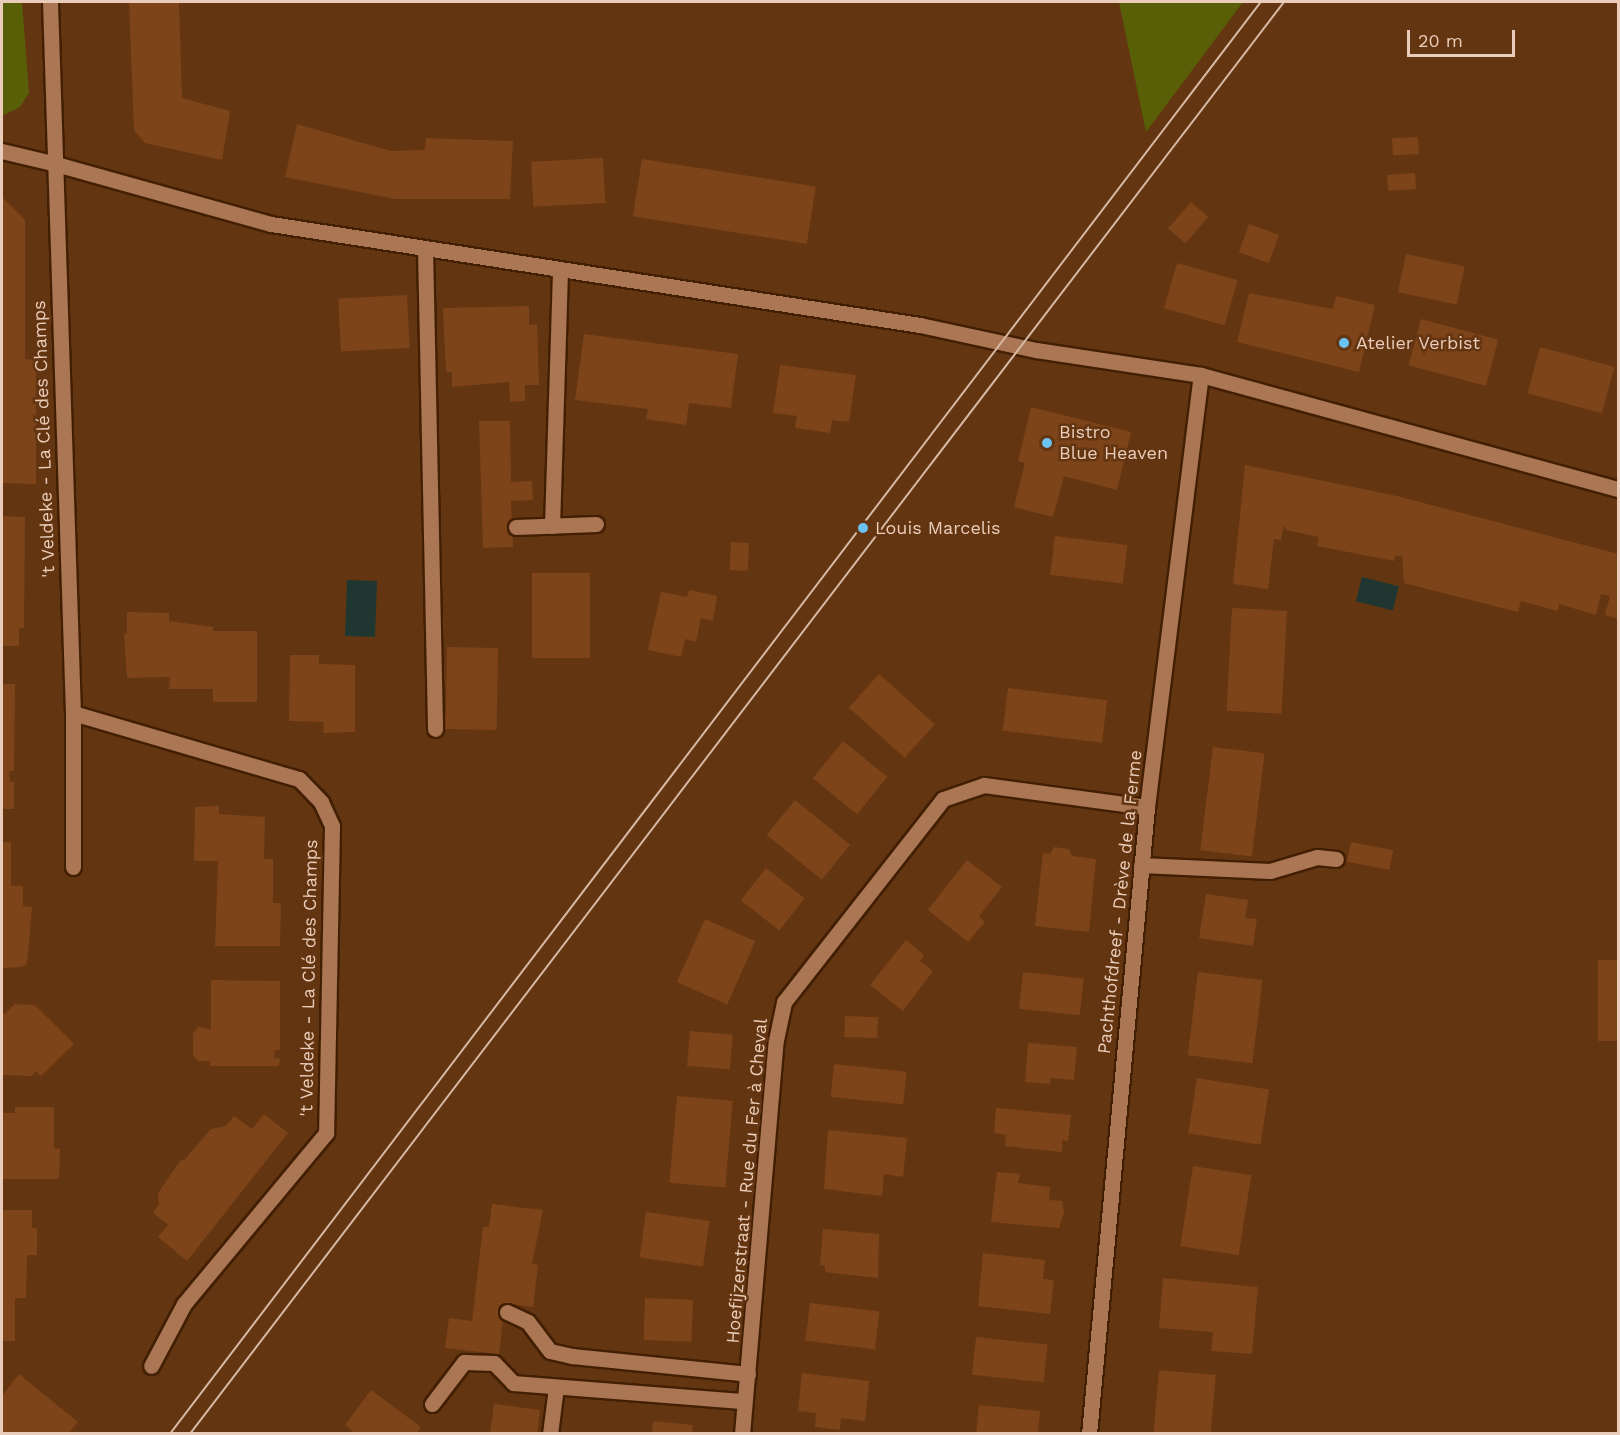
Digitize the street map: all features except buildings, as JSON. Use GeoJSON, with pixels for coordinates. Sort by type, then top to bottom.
{"type":"FeatureCollection","features":[{"type":"Feature","properties":{"kind":"street","name":"'t Veldeke - La Clé des Champs"},"geometry":{"type":"LineString","coordinates":[[51,2],[73,713],[73,867]]}},
{"type":"Feature","properties":{"kind":"street"},"geometry":{"type":"LineString","coordinates":[[2,152],[56,164],[271,224],[920,325],[1036,350],[1201,375],[1618,489]]}},
{"type":"Feature","properties":{"kind":"street"},"geometry":{"type":"LineString","coordinates":[[425,248],[435,729]]}},
{"type":"Feature","properties":{"kind":"street"},"geometry":{"type":"LineString","coordinates":[[552,526],[560,269]]}},
{"type":"Feature","properties":{"kind":"street","name":"Pachthofdreef - Drève de la Ferme"},"geometry":{"type":"LineString","coordinates":[[1089,1434],[1147,807],[1201,375]]}},
{"type":"Feature","properties":{"kind":"street"},"geometry":{"type":"LineString","coordinates":[[516,527],[596,524]]}},
{"type":"Feature","properties":{"kind":"street","name":"'t Veldeke - La Clé des Champs"},"geometry":{"type":"LineString","coordinates":[[73,713],[299,779],[321,802],[332,826],[326,1133],[184,1304],[152,1366]]}},
{"type":"Feature","properties":{"kind":"street","name":"Hoefijzerstraat - Rue du Fer à Cheval"},"geometry":{"type":"LineString","coordinates":[[742,1434],[776,1040],[784,1002],[943,799],[984,785],[1147,807]]}},
{"type":"Feature","properties":{"kind":"street"},"geometry":{"type":"LineString","coordinates":[[1141,865],[1270,871],[1317,857],[1336,859]]}},
{"type":"Feature","properties":{"kind":"street"},"geometry":{"type":"LineString","coordinates":[[507,1312],[528,1322],[550,1350],[572,1356],[748,1374]]}},
{"type":"Feature","properties":{"kind":"street"},"geometry":{"type":"LineString","coordinates":[[432,1404],[464,1362],[494,1363],[513,1383],[744,1401]]}},
{"type":"Feature","properties":{"kind":"street"},"geometry":{"type":"LineString","coordinates":[[550,1434],[556,1387]]}},
{"type":"Feature","properties":{"kind":"shaded area"},"geometry":{"type":"Polygon","coordinates":[[[2,2],[22,2],[29,93],[20,107],[2,116],[2,2]]]}},
{"type":"Feature","properties":{"kind":"shaded area"},"geometry":{"type":"Polygon","coordinates":[[[1119,2],[1243,2],[1146,132],[1119,2]]]}},
{"type":"Feature","properties":{"kind":"water"},"geometry":{"type":"Polygon","coordinates":[[[1362,577],[1399,586],[1393,610],[1356,601],[1362,577]]]}},
{"type":"Feature","properties":{"kind":"water"},"geometry":{"type":"Polygon","coordinates":[[[347,580],[377,581],[375,637],[345,636],[347,580]]]}},
{"type":"Feature","properties":{"kind":"tram line"},"geometry":{"type":"LineString","coordinates":[[170,1434],[1261,2]]}},
{"type":"Feature","properties":{"kind":"tram line"},"geometry":{"type":"LineString","coordinates":[[190,1434],[1284,2]]}},
{"type":"Feature","properties":{"kind":"place","name":"Atelier Verbist"},"geometry":{"type":"Point","coordinates":[1344,343]}},
{"type":"Feature","properties":{"kind":"place","name":"Bistro Blue Heaven"},"geometry":{"type":"Point","coordinates":[1047,443]}},
{"type":"Feature","properties":{"kind":"place","name":"Louis Marcelis"},"geometry":{"type":"Point","coordinates":[863,528]}}]}
